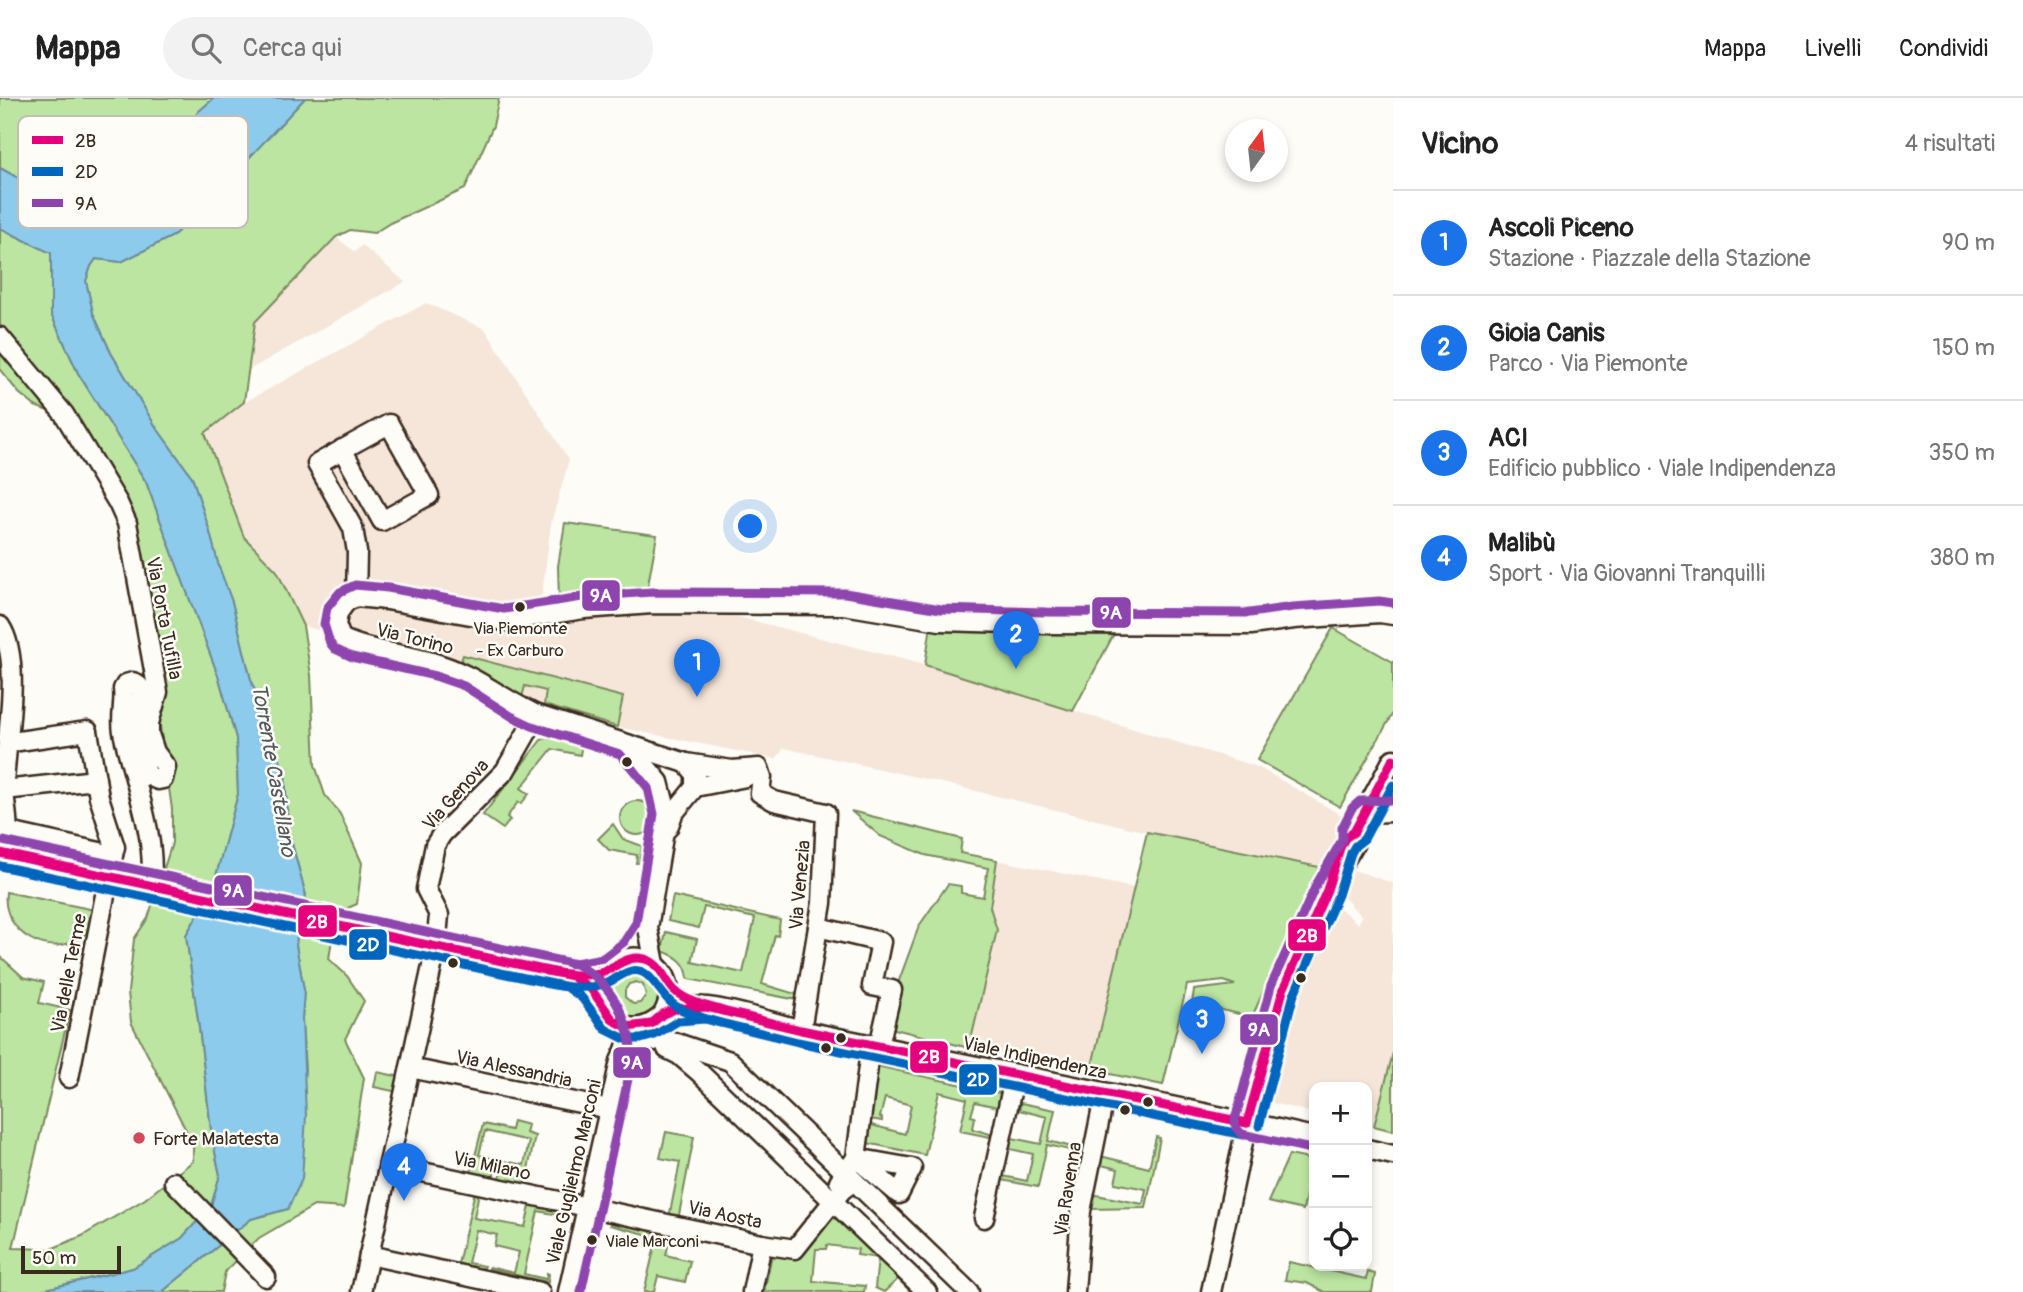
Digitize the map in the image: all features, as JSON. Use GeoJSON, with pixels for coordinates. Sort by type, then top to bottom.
{"type":"FeatureCollection","features":[{"type":"Feature","properties":{"kind":"street","name":"Via Porta Tufilla"},"geometry":{"type":"LineString","coordinates":[[0,337],[64,414],[118,503],[127,523],[156,674],[158,692],[149,723],[149,734],[155,752],[166,767],[163,779],[158,780],[147,775],[135,723],[142,693],[139,686],[133,682],[126,684],[123,689],[122,729],[151,848],[156,887]]}},
{"type":"Feature","properties":{"kind":"street"},"geometry":{"type":"LineString","coordinates":[[342,449],[382,521],[429,495],[389,424],[342,449],[317,464],[353,528],[357,552],[356,597],[504,621],[652,604],[722,603],[844,604],[940,621],[1046,624],[1251,625],[1380,612],[1393,615]]}},
{"type":"Feature","properties":{"kind":"street","name":"Via Torino"},"geometry":{"type":"LineString","coordinates":[[356,597],[346,602],[338,613],[336,625],[341,638],[356,645],[438,664],[469,675],[537,715]]}},
{"type":"Feature","properties":{"kind":"street"},"geometry":{"type":"LineString","coordinates":[[0,626],[5,634],[10,668],[9,737],[3,780],[9,832],[1,854],[572,976],[600,999],[613,1020],[637,1028],[680,1055],[927,1292]]}},
{"type":"Feature","properties":{"kind":"street"},"geometry":{"type":"LineString","coordinates":[[537,715],[683,762],[695,773],[690,791],[673,814],[662,844]]}},
{"type":"Feature","properties":{"kind":"street","name":"Via Genova"},"geometry":{"type":"LineString","coordinates":[[361,1292],[436,948],[439,915],[426,889],[436,845],[442,834],[505,771],[537,715]]}},
{"type":"Feature","properties":{"kind":"street"},"geometry":{"type":"LineString","coordinates":[[9,737],[12,742],[88,731],[96,780],[115,847],[113,855],[9,832]]}},
{"type":"Feature","properties":{"kind":"street"},"geometry":{"type":"LineString","coordinates":[[626,743],[660,785],[675,798],[736,778],[761,785],[759,768],[732,770],[673,761],[662,769],[660,785],[667,813],[648,928],[655,964]]}},
{"type":"Feature","properties":{"kind":"street"},"geometry":{"type":"LineString","coordinates":[[1215,1291],[1247,1123],[1283,990],[1327,890],[1340,848],[1345,838],[1354,832],[1393,759]]}},
{"type":"Feature","properties":{"kind":"street"},"geometry":{"type":"LineString","coordinates":[[3,780],[96,780]]}},
{"type":"Feature","properties":{"kind":"street","name":"Via Venezia"},"geometry":{"type":"LineString","coordinates":[[761,785],[774,801],[826,813],[822,903],[801,1030]]}},
{"type":"Feature","properties":{"kind":"street"},"geometry":{"type":"LineString","coordinates":[[1363,813],[1393,812]]}},
{"type":"Feature","properties":{"kind":"street","name":"Via delle Terme"},"geometry":{"type":"LineString","coordinates":[[69,1077],[113,855]]}},
{"type":"Feature","properties":{"kind":"street"},"geometry":{"type":"LineString","coordinates":[[818,927],[881,942],[872,986],[892,990],[875,1045],[852,1171],[842,1190],[829,1198]]}},
{"type":"Feature","properties":{"kind":"street"},"geometry":{"type":"LineString","coordinates":[[600,999],[603,979],[641,940],[648,928]]}},
{"type":"Feature","properties":{"kind":"street"},"geometry":{"type":"LineString","coordinates":[[572,976],[645,959],[655,964]]}},
{"type":"Feature","properties":{"kind":"street","name":"Viale Indipendenza"},"geometry":{"type":"LineString","coordinates":[[655,964],[669,985],[687,999],[706,1007],[801,1030],[1309,1136]]}},
{"type":"Feature","properties":{"kind":"street"},"geometry":{"type":"LineString","coordinates":[[669,985],[668,1005],[662,1016],[663,1034],[668,1040],[730,1061],[852,1171],[969,1292]]}},
{"type":"Feature","properties":{"kind":"street","name":"Viale Indipendenza"},"geometry":{"type":"LineString","coordinates":[[637,1028],[651,1024],[675,1009],[706,1007]]}},
{"type":"Feature","properties":{"kind":"street","name":"Viale Guglielmo Marconi"},"geometry":{"type":"LineString","coordinates":[[613,1020],[623,1054]]}},
{"type":"Feature","properties":{"kind":"street","name":"Viale Guglielmo Marconi"},"geometry":{"type":"LineString","coordinates":[[568,1292],[623,1054],[637,1028]]}},
{"type":"Feature","properties":{"kind":"street"},"geometry":{"type":"LineString","coordinates":[[623,1054],[654,1041]]}},
{"type":"Feature","properties":{"kind":"street"},"geometry":{"type":"LineString","coordinates":[[700,1073],[703,1064],[713,1055]]}},
{"type":"Feature","properties":{"kind":"street","name":"Via Alessandria"},"geometry":{"type":"LineString","coordinates":[[410,1068],[609,1109]]}},
{"type":"Feature","properties":{"kind":"street"},"geometry":{"type":"LineString","coordinates":[[984,1218],[1015,1074]]}},
{"type":"Feature","properties":{"kind":"street","name":"Via Ravenna"},"geometry":{"type":"LineString","coordinates":[[1074,1292],[1081,1211],[1105,1093]]}},
{"type":"Feature","properties":{"kind":"street"},"geometry":{"type":"LineString","coordinates":[[1372,1150],[1393,1155]]}},
{"type":"Feature","properties":{"kind":"street","name":"Via Milano"},"geometry":{"type":"LineString","coordinates":[[389,1165],[587,1206]]}},
{"type":"Feature","properties":{"kind":"street"},"geometry":{"type":"LineString","coordinates":[[174,1182],[266,1277]]}},
{"type":"Feature","properties":{"kind":"street","name":"Via Aosta"},"geometry":{"type":"LineString","coordinates":[[587,1206],[795,1249],[829,1198]]}},
{"type":"Feature","properties":{"kind":"street"},"geometry":{"type":"LineString","coordinates":[[752,1292],[762,1244]]}},
{"type":"Feature","properties":{"kind":"street"},"geometry":{"type":"LineString","coordinates":[[369,1255],[540,1292]]}},
{"type":"Feature","properties":{"kind":"shaded area"},"geometry":{"type":"Polygon","coordinates":[[[336,237],[355,252],[362,245],[405,282],[249,370],[255,322],[336,237]]]}},
{"type":"Feature","properties":{"kind":"shaded area"},"geometry":{"type":"Polygon","coordinates":[[[426,303],[485,329],[569,460],[551,524],[541,603],[485,610],[440,604],[357,586],[345,592],[330,607],[322,631],[303,626],[277,571],[244,537],[205,433],[245,402],[426,303]]]}},
{"type":"Feature","properties":{"kind":"shaded area"},"geometry":{"type":"Polygon","coordinates":[[[379,605],[505,632],[525,631],[575,615],[651,610],[735,616],[925,665],[1258,767],[1348,819],[1319,867],[1147,832],[784,748],[776,759],[617,727],[521,701],[355,639],[347,630],[347,620],[352,611],[363,606],[379,605]]]}},
{"type":"Feature","properties":{"kind":"shaded area"},"geometry":{"type":"Polygon","coordinates":[[[997,860],[1134,888],[1091,1070],[969,1048],[997,930],[990,907],[997,860]]]}},
{"type":"Feature","properties":{"kind":"shaded area"},"geometry":{"type":"Polygon","coordinates":[[[1348,868],[1393,883],[1393,1053],[1374,1126],[1372,1082],[1309,1082],[1309,1112],[1264,1101],[1294,976],[1332,901],[1358,924],[1362,917],[1337,890],[1348,868]]]}},
{"type":"Feature","properties":{"kind":"green space"},"geometry":{"type":"Polygon","coordinates":[[[0,98],[214,98],[196,116],[18,116],[18,178],[0,168],[0,98]]]}},
{"type":"Feature","properties":{"kind":"green space"},"geometry":{"type":"Polygon","coordinates":[[[305,98],[499,98],[493,126],[465,189],[374,233],[350,230],[336,237],[255,322],[244,402],[205,433],[244,537],[277,571],[303,626],[311,675],[315,765],[325,795],[340,814],[362,863],[357,904],[336,913],[329,959],[347,976],[364,1001],[345,1039],[364,1078],[344,1208],[314,1206],[259,1238],[225,1272],[221,1292],[162,1292],[251,1219],[288,1209],[305,1070],[302,1019],[304,990],[296,945],[300,909],[306,895],[288,829],[285,774],[251,680],[232,602],[192,477],[156,427],[111,353],[93,313],[86,281],[96,259],[121,262],[173,236],[181,228],[248,228],[248,159],[305,98]]]}},
{"type":"Feature","properties":{"kind":"green space"},"geometry":{"type":"Polygon","coordinates":[[[0,228],[51,253],[51,314],[78,373],[146,482],[219,678],[236,738],[238,794],[212,891],[186,935],[212,1138],[220,1175],[211,1206],[182,1238],[133,1268],[34,1292],[0,1292],[0,956],[23,977],[44,982],[39,1003],[70,1010],[13,1248],[51,1249],[82,1236],[145,1199],[193,1161],[193,1144],[131,1022],[128,992],[134,939],[148,918],[172,843],[172,809],[128,504],[72,420],[35,406],[19,393],[0,370],[0,228]]]}},
{"type":"Feature","properties":{"kind":"green space"},"geometry":{"type":"Polygon","coordinates":[[[565,523],[657,535],[646,596],[559,600],[558,566],[565,523]]]}},
{"type":"Feature","properties":{"kind":"green space"},"geometry":{"type":"Polygon","coordinates":[[[931,625],[1115,632],[1073,711],[925,665],[931,625]]]}},
{"type":"Feature","properties":{"kind":"green space"},"geometry":{"type":"Polygon","coordinates":[[[1333,628],[1393,662],[1393,713],[1340,807],[1257,760],[1333,628]]]}},
{"type":"Feature","properties":{"kind":"green space"},"geometry":{"type":"Polygon","coordinates":[[[463,655],[623,697],[617,727],[544,705],[546,691],[525,686],[521,701],[460,664],[463,655]]]}},
{"type":"Feature","properties":{"kind":"green space"},"geometry":{"type":"Polygon","coordinates":[[[550,737],[582,744],[580,755],[552,749],[521,788],[529,794],[521,804],[518,802],[507,817],[510,820],[503,829],[483,815],[541,740],[550,737]]]}},
{"type":"Feature","properties":{"kind":"green space"},"geometry":{"type":"Polygon","coordinates":[[[637,801],[649,806],[654,818],[649,830],[637,835],[625,830],[620,818],[625,806],[637,801]]]}},
{"type":"Feature","properties":{"kind":"green space"},"geometry":{"type":"Polygon","coordinates":[[[851,811],[962,839],[960,853],[997,860],[990,907],[997,930],[969,1048],[887,1027],[897,986],[919,926],[948,884],[961,886],[961,893],[983,897],[988,868],[925,855],[880,836],[851,811]]]}},
{"type":"Feature","properties":{"kind":"green space"},"geometry":{"type":"Polygon","coordinates":[[[613,824],[623,839],[642,846],[639,863],[636,863],[637,855],[609,850],[598,839],[613,824]]]}},
{"type":"Feature","properties":{"kind":"green space"},"geometry":{"type":"Polygon","coordinates":[[[1147,832],[1319,867],[1252,1017],[1192,1003],[1194,990],[1235,985],[1224,981],[1187,985],[1163,1085],[1091,1070],[1147,832]]]}},
{"type":"Feature","properties":{"kind":"green space"},"geometry":{"type":"Polygon","coordinates":[[[6,892],[95,910],[84,935],[71,943],[44,944],[20,931],[11,920],[6,907],[6,892]]]}},
{"type":"Feature","properties":{"kind":"green space"},"geometry":{"type":"Polygon","coordinates":[[[673,896],[780,920],[778,936],[775,935],[762,984],[799,995],[803,1001],[688,979],[686,969],[680,961],[662,951],[666,932],[697,939],[692,962],[743,973],[755,918],[704,907],[699,928],[668,921],[673,896]]]}},
{"type":"Feature","properties":{"kind":"green space"},"geometry":{"type":"Polygon","coordinates":[[[636,970],[646,974],[657,987],[658,1003],[647,1015],[627,1016],[614,1005],[613,987],[617,979],[636,970]],[[636,982],[629,984],[625,997],[633,1004],[640,1003],[646,995],[643,985],[636,982]]]}},
{"type":"Feature","properties":{"kind":"green space"},"geometry":{"type":"Polygon","coordinates":[[[1393,1053],[1393,1131],[1374,1126],[1393,1053]]]}},
{"type":"Feature","properties":{"kind":"green space"},"geometry":{"type":"Polygon","coordinates":[[[872,1065],[1004,1094],[1002,1108],[975,1102],[971,1116],[975,1117],[973,1129],[990,1134],[990,1137],[960,1131],[967,1099],[939,1092],[925,1155],[862,1142],[864,1123],[905,1134],[911,1105],[885,1098],[880,1117],[882,1121],[864,1118],[872,1065]]]}},
{"type":"Feature","properties":{"kind":"green space"},"geometry":{"type":"Polygon","coordinates":[[[377,1072],[401,1077],[398,1092],[374,1087],[377,1072]]]}},
{"type":"Feature","properties":{"kind":"green space"},"geometry":{"type":"Polygon","coordinates":[[[1021,1103],[1055,1110],[1048,1141],[1080,1149],[1079,1152],[1047,1145],[1038,1187],[1002,1180],[1003,1176],[1027,1181],[1033,1154],[1010,1149],[1012,1138],[1041,1144],[1047,1117],[1019,1110],[1021,1103]]]}},
{"type":"Feature","properties":{"kind":"green space"},"geometry":{"type":"Polygon","coordinates":[[[513,1121],[528,1125],[526,1133],[535,1136],[525,1184],[500,1178],[504,1161],[524,1165],[529,1141],[485,1131],[479,1155],[498,1160],[493,1177],[471,1172],[483,1124],[511,1130],[513,1121]]]}},
{"type":"Feature","properties":{"kind":"green space"},"geometry":{"type":"Polygon","coordinates":[[[666,1132],[694,1137],[678,1220],[669,1218],[680,1162],[660,1158],[666,1132]]]}},
{"type":"Feature","properties":{"kind":"green space"},"geometry":{"type":"Polygon","coordinates":[[[1156,1137],[1160,1138],[1146,1208],[1088,1209],[1091,1194],[1143,1204],[1146,1189],[1115,1183],[1118,1169],[1097,1164],[1100,1156],[1149,1168],[1156,1137]]]}},
{"type":"Feature","properties":{"kind":"green space"},"geometry":{"type":"Polygon","coordinates":[[[1289,1155],[1309,1159],[1309,1183],[1303,1210],[1268,1202],[1289,1155]]]}},
{"type":"Feature","properties":{"kind":"green space"},"geometry":{"type":"Polygon","coordinates":[[[475,1191],[479,1192],[474,1218],[525,1227],[531,1202],[563,1208],[561,1221],[559,1215],[538,1211],[524,1274],[546,1279],[547,1273],[548,1282],[489,1269],[514,1273],[519,1252],[494,1246],[497,1235],[476,1230],[468,1263],[484,1266],[483,1269],[458,1264],[475,1191]]]}},
{"type":"Feature","properties":{"kind":"green space"},"geometry":{"type":"Polygon","coordinates":[[[831,1210],[915,1292],[911,1292],[898,1279],[884,1292],[875,1288],[878,1258],[857,1255],[858,1249],[827,1245],[826,1249],[816,1249],[813,1281],[865,1286],[864,1292],[764,1292],[773,1250],[796,1252],[831,1210]]]}},
{"type":"Feature","properties":{"kind":"green space"},"geometry":{"type":"Polygon","coordinates":[[[612,1219],[671,1233],[666,1255],[690,1261],[685,1282],[658,1276],[654,1292],[644,1292],[657,1237],[610,1225],[612,1219]]]}},
{"type":"Feature","properties":{"kind":"green space"},"geometry":{"type":"Polygon","coordinates":[[[1289,1262],[1309,1266],[1309,1271],[1330,1271],[1366,1279],[1368,1272],[1375,1274],[1372,1292],[1324,1292],[1307,1283],[1285,1280],[1289,1262]]]}},
{"type":"Feature","properties":{"kind":"water"},"geometry":{"type":"Polygon","coordinates":[[[214,98],[305,98],[248,159],[248,116],[195,116],[214,98]]]}},
{"type":"Feature","properties":{"kind":"water","name":"Torrente Castellano"},"geometry":{"type":"Polygon","coordinates":[[[0,168],[18,178],[18,228],[181,228],[173,236],[121,262],[96,259],[86,281],[93,313],[111,353],[156,427],[192,477],[232,602],[251,680],[285,774],[288,829],[306,896],[300,909],[296,945],[304,990],[302,1019],[306,1116],[302,1179],[288,1209],[251,1219],[162,1292],[34,1292],[133,1268],[182,1238],[211,1206],[220,1175],[212,1138],[186,935],[212,891],[238,794],[236,738],[219,678],[146,482],[78,373],[51,314],[51,253],[0,228],[0,168]]]}},
{"type":"Feature","properties":{"kind":"pier"},"geometry":{"type":"Polygon","coordinates":[[[209,888],[304,908],[301,936],[194,913],[209,888]]]}},
{"type":"Feature","properties":{"kind":"transit line","name":"9A"},"geometry":{"type":"LineString","coordinates":[[570,964],[603,958],[624,942],[636,923],[654,814],[648,788],[620,754],[532,726],[464,686],[435,676],[352,657],[335,649],[330,643],[324,624],[327,608],[340,592],[355,585],[388,588],[504,609],[582,597],[652,592],[845,593],[941,609],[1046,612],[1250,613],[1293,607],[1379,601],[1393,603]]}},
{"type":"Feature","properties":{"kind":"transit line","name":"2B"},"geometry":{"type":"LineString","coordinates":[[1247,1123],[1283,990],[1327,890],[1340,848],[1345,838],[1354,832],[1393,759]]}},
{"type":"Feature","properties":{"kind":"transit line","name":"2D"},"geometry":{"type":"LineString","coordinates":[[1259,1126],[1294,994],[1338,895],[1351,853],[1364,839],[1393,785]]}},
{"type":"Feature","properties":{"kind":"transit line","name":"9A"},"geometry":{"type":"LineString","coordinates":[[1309,1149],[1242,1134],[1236,1128],[1235,1120],[1271,986],[1316,885],[1342,840],[1342,828],[1352,808],[1360,801],[1393,800]]}},
{"type":"Feature","properties":{"kind":"transit line","name":"9A"},"geometry":{"type":"LineString","coordinates":[[3,841],[575,964],[588,971],[617,1004],[628,1032],[632,1061],[581,1292]]}},
{"type":"Feature","properties":{"kind":"transit line","name":"2B"},"geometry":{"type":"LineString","coordinates":[[0,853],[572,976],[591,989],[613,1020],[627,1027],[651,1024],[663,1014],[675,1009],[706,1007],[801,1030],[1247,1123]]}},
{"type":"Feature","properties":{"kind":"transit line","name":"2D"},"geometry":{"type":"LineString","coordinates":[[0,866],[567,987],[582,998],[605,1029],[625,1039],[641,1039],[655,1035],[678,1021],[705,1019],[798,1042],[1244,1135]]}},
{"type":"Feature","properties":{"kind":"transit line","name":"2B"},"geometry":{"type":"LineString","coordinates":[[546,971],[573,975],[593,974],[633,958],[645,959],[658,968],[679,994],[723,1011]]}},
{"type":"Feature","properties":{"kind":"transit line","name":"2D"},"geometry":{"type":"LineString","coordinates":[[544,983],[589,987],[608,982],[630,971],[639,971],[648,976],[674,1005],[720,1023]]}},
{"type":"Feature","properties":{"kind":"place","name":"Via Piemonte - Ex Carburo"},"geometry":{"type":"Point","coordinates":[520,607]}},
{"type":"Feature","properties":{"kind":"place","name":"Gioia Canis"},"geometry":{"type":"Point","coordinates":[1016,669]}},
{"type":"Feature","properties":{"kind":"place","name":"Ascoli Piceno"},"geometry":{"type":"Point","coordinates":[697,697]}},
{"type":"Feature","properties":{"kind":"place","name":"ACI"},"geometry":{"type":"Point","coordinates":[1202,1054]}},
{"type":"Feature","properties":{"kind":"place","name":"Forte Malatesta"},"geometry":{"type":"Point","coordinates":[139,1138]}},
{"type":"Feature","properties":{"kind":"place","name":"Malibù"},"geometry":{"type":"Point","coordinates":[404,1201]}},
{"type":"Feature","properties":{"kind":"place","name":"Viale Marconi"},"geometry":{"type":"Point","coordinates":[592,1240]}}]}
